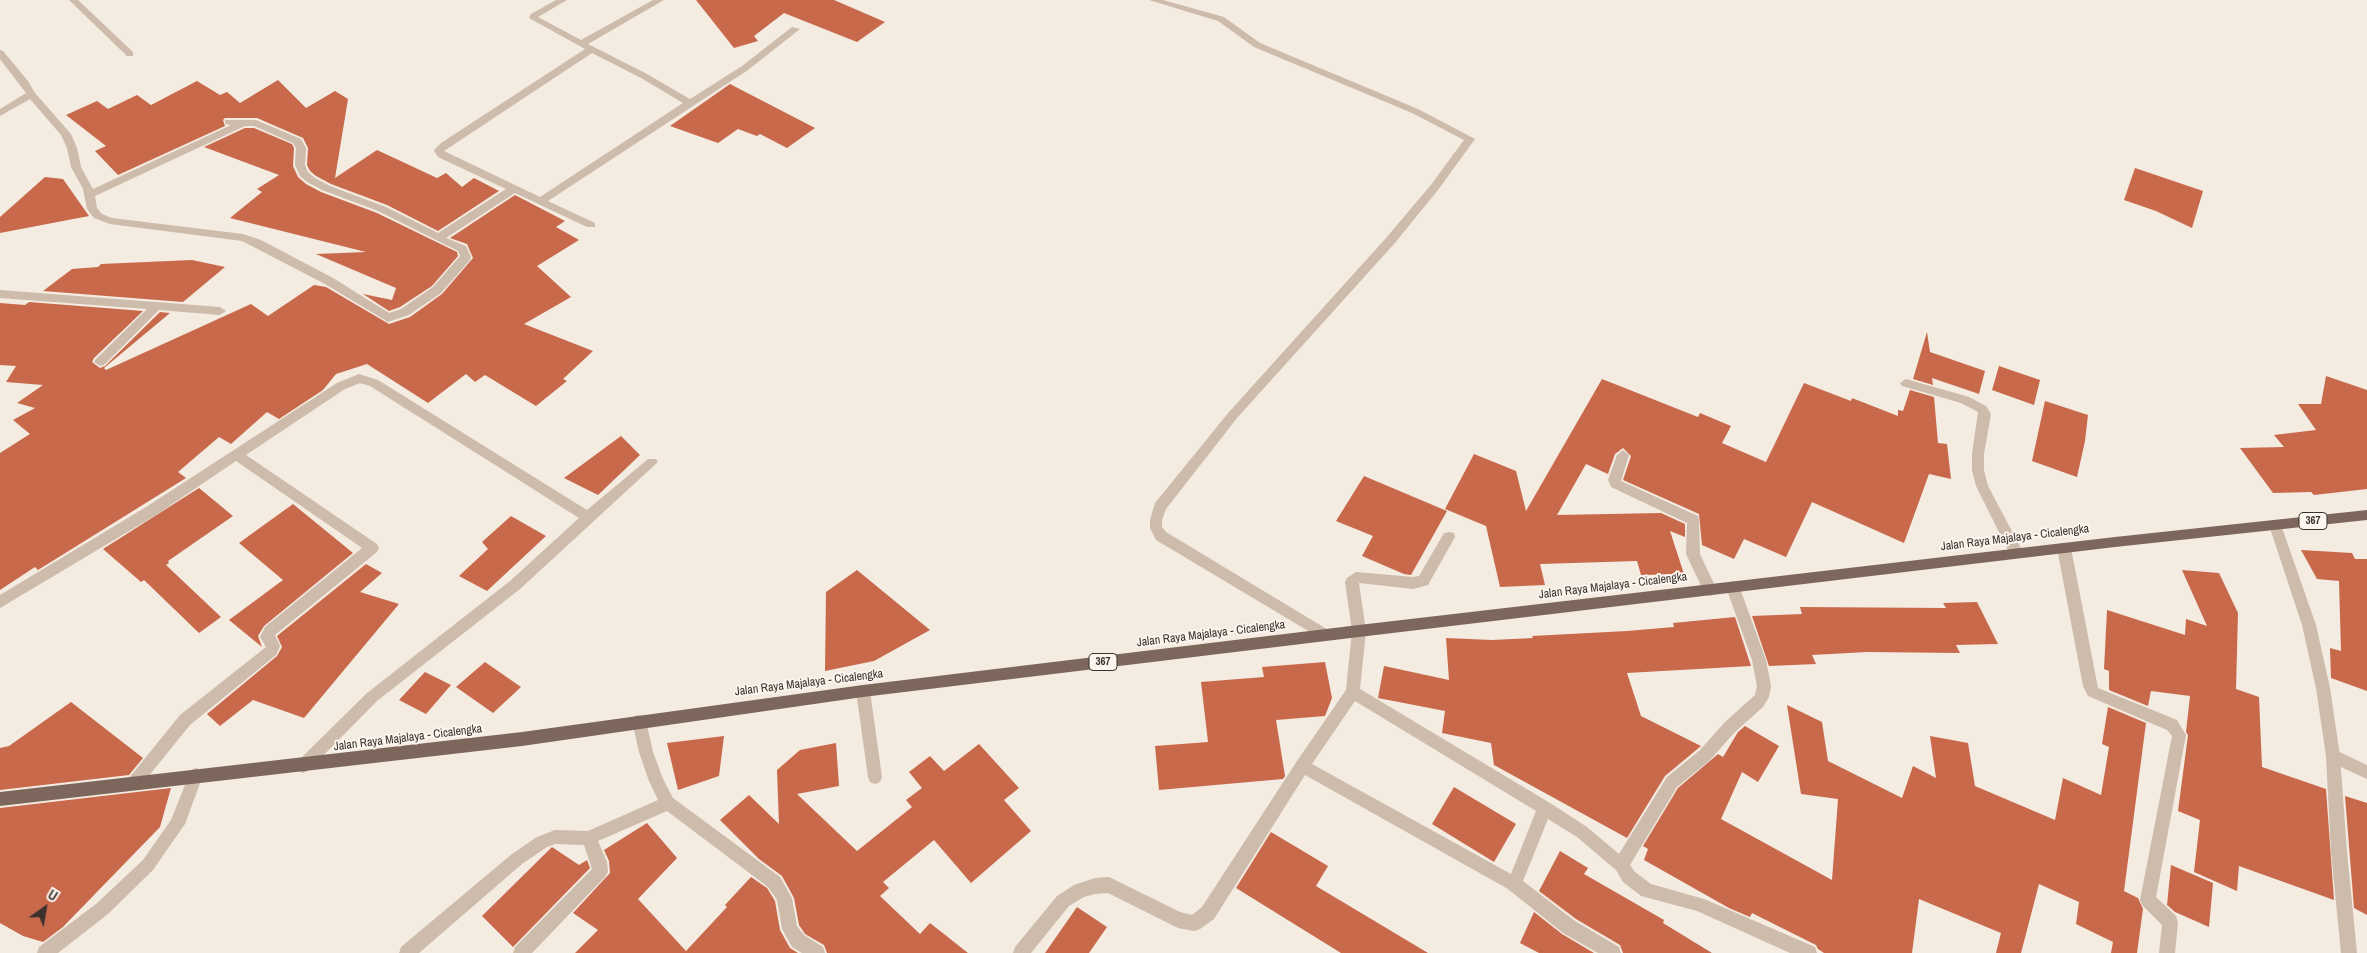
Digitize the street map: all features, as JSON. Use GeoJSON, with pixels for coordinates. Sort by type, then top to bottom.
{"type":"FeatureCollection","features":[{"type":"Feature","properties":{"kind":"main road","name":"Jalan Raya Majalaya - Cicalengka"},"geometry":{"type":"LineString","coordinates":[[0,799],[196,775],[303,766],[522,739],[639,721],[863,691],[1325,635],[2064,548],[2367,515]]}},
{"type":"Feature","properties":{"kind":"street"},"geometry":{"type":"LineString","coordinates":[[73,0],[130,54]]}},
{"type":"Feature","properties":{"kind":"street"},"geometry":{"type":"LineString","coordinates":[[563,0],[533,18],[644,76],[690,103]]}},
{"type":"Feature","properties":{"kind":"street"},"geometry":{"type":"LineString","coordinates":[[591,225],[442,155],[439,151],[586,47],[660,0]]}},
{"type":"Feature","properties":{"kind":"street"},"geometry":{"type":"LineString","coordinates":[[1153,0],[1221,19],[1246,39],[1257,45],[1415,111],[1470,139],[1440,180],[1390,241],[1233,415],[1160,507],[1156,520],[1156,528],[1161,536],[1325,635]]}},
{"type":"Feature","properties":{"kind":"street"},"geometry":{"type":"LineString","coordinates":[[541,201],[745,68],[794,29]]}},
{"type":"Feature","properties":{"kind":"street"},"geometry":{"type":"LineString","coordinates":[[0,54],[25,83],[31,94],[66,134],[72,148],[76,168],[89,195],[92,209],[98,216],[110,221],[177,231],[227,235],[257,243],[329,281],[388,318],[397,316],[438,290],[466,257],[462,248],[438,238],[382,209],[326,188],[311,180],[304,174],[300,165],[301,148],[296,141],[266,126],[247,122],[228,122]]}},
{"type":"Feature","properties":{"kind":"street"},"geometry":{"type":"LineString","coordinates":[[0,113],[31,94]]}},
{"type":"Feature","properties":{"kind":"street"},"geometry":{"type":"LineString","coordinates":[[89,195],[247,122]]}},
{"type":"Feature","properties":{"kind":"street"},"geometry":{"type":"LineString","coordinates":[[438,238],[514,189]]}},
{"type":"Feature","properties":{"kind":"street"},"geometry":{"type":"LineString","coordinates":[[0,294],[220,311]]}},
{"type":"Feature","properties":{"kind":"street"},"geometry":{"type":"LineString","coordinates":[[100,362],[156,306]]}},
{"type":"Feature","properties":{"kind":"street"},"geometry":{"type":"LineString","coordinates":[[0,602],[151,511],[341,386],[359,378],[374,383],[588,517]]}},
{"type":"Feature","properties":{"kind":"street"},"geometry":{"type":"LineString","coordinates":[[1906,383],[1965,400],[1982,409],[1985,414],[1978,454],[1978,470],[1982,486],[2017,554]]}},
{"type":"Feature","properties":{"kind":"street"},"geometry":{"type":"LineString","coordinates":[[134,783],[185,720],[271,650],[273,646],[268,637],[270,631],[372,548],[237,455]]}},
{"type":"Feature","properties":{"kind":"street"},"geometry":{"type":"LineString","coordinates":[[1623,455],[1614,480],[1615,484],[1693,520],[1693,554],[1710,590]]}},
{"type":"Feature","properties":{"kind":"street"},"geometry":{"type":"LineString","coordinates":[[303,766],[372,697],[515,585],[588,517],[652,462]]}},
{"type":"Feature","properties":{"kind":"street"},"geometry":{"type":"LineString","coordinates":[[2276,525],[2287,554],[2318,657],[2333,756],[2339,852],[2349,953]]}},
{"type":"Feature","properties":{"kind":"street"},"geometry":{"type":"LineString","coordinates":[[1021,953],[1063,901],[1080,890],[1095,886],[1109,885],[1178,920],[1194,923],[1208,913],[1302,766],[1353,692],[1359,631],[1352,585],[1354,580],[1363,577],[1413,583],[1423,580],[1449,537]]}},
{"type":"Feature","properties":{"kind":"street"},"geometry":{"type":"LineString","coordinates":[[2064,548],[2090,686],[2100,696],[2172,725],[2179,735],[2148,900],[2170,922],[2167,953]]}},
{"type":"Feature","properties":{"kind":"street"},"geometry":{"type":"LineString","coordinates":[[1621,865],[1672,782],[1705,755],[1730,727],[1758,703],[1762,696],[1764,686],[1759,660],[1733,587]]}},
{"type":"Feature","properties":{"kind":"street"},"geometry":{"type":"LineString","coordinates":[[863,691],[875,777]]}},
{"type":"Feature","properties":{"kind":"street"},"geometry":{"type":"LineString","coordinates":[[1353,692],[1582,832],[1621,865],[1629,877],[1648,892],[1698,904],[1809,953]]}},
{"type":"Feature","properties":{"kind":"street"},"geometry":{"type":"LineString","coordinates":[[639,721],[646,752],[656,781],[668,803],[774,882],[784,898],[790,929],[798,941],[817,953]]}},
{"type":"Feature","properties":{"kind":"street"},"geometry":{"type":"LineString","coordinates":[[2333,756],[2367,772]]}},
{"type":"Feature","properties":{"kind":"street"},"geometry":{"type":"LineString","coordinates":[[1302,766],[1432,836],[1514,884],[1569,927],[1613,953]]}},
{"type":"Feature","properties":{"kind":"street"},"geometry":{"type":"LineString","coordinates":[[45,953],[102,909],[148,865],[177,824],[196,775]]}},
{"type":"Feature","properties":{"kind":"street"},"geometry":{"type":"LineString","coordinates":[[407,953],[517,859],[542,842],[555,837],[589,838],[668,803]]}},
{"type":"Feature","properties":{"kind":"street"},"geometry":{"type":"LineString","coordinates":[[1514,884],[1545,808]]}},
{"type":"Feature","properties":{"kind":"street"},"geometry":{"type":"LineString","coordinates":[[521,953],[600,872],[599,862],[589,838]]}},
{"type":"Feature","properties":{"kind":"building"},"geometry":{"type":"Polygon","coordinates":[[[696,0],[834,0],[885,22],[857,42],[784,13],[754,36],[758,41],[734,48],[696,0]]]}},
{"type":"Feature","properties":{"kind":"building"},"geometry":{"type":"Polygon","coordinates":[[[278,80],[306,108],[335,91],[348,99],[335,178],[377,150],[437,178],[446,173],[462,187],[474,178],[499,191],[438,231],[387,205],[331,184],[316,176],[307,165],[308,148],[303,138],[257,118],[225,118],[223,120],[225,126],[118,175],[95,151],[106,146],[66,115],[97,101],[108,109],[137,95],[151,105],[197,81],[220,95],[227,92],[240,103],[278,80]]]}},
{"type":"Feature","properties":{"kind":"building"},"geometry":{"type":"Polygon","coordinates":[[[730,84],[815,128],[787,148],[760,134],[757,136],[738,129],[718,143],[670,126],[730,84]]]}},
{"type":"Feature","properties":{"kind":"building"},"geometry":{"type":"Polygon","coordinates":[[[245,128],[254,128],[292,144],[294,148],[293,166],[298,177],[306,184],[321,192],[377,213],[457,252],[458,256],[432,286],[400,307],[389,311],[363,294],[392,300],[396,288],[316,254],[366,252],[230,218],[262,192],[257,189],[279,175],[204,147],[245,128]]]}},
{"type":"Feature","properties":{"kind":"building"},"geometry":{"type":"Polygon","coordinates":[[[2135,168],[2203,191],[2192,228],[2156,211],[2124,200],[2135,168]]]}},
{"type":"Feature","properties":{"kind":"building"},"geometry":{"type":"Polygon","coordinates":[[[45,177],[63,179],[89,216],[0,233],[0,217],[45,177]]]}},
{"type":"Feature","properties":{"kind":"building"},"geometry":{"type":"Polygon","coordinates":[[[515,195],[565,221],[556,227],[579,240],[537,266],[571,297],[524,324],[593,351],[563,379],[567,381],[536,406],[485,375],[475,382],[466,374],[428,403],[367,364],[336,374],[323,390],[279,419],[267,412],[231,444],[219,437],[178,472],[186,478],[38,570],[35,567],[0,590],[0,453],[30,434],[13,420],[35,408],[17,403],[43,385],[6,382],[16,366],[0,365],[0,303],[25,305],[29,302],[143,311],[94,358],[92,362],[100,368],[105,366],[160,312],[170,313],[104,368],[106,370],[251,304],[268,316],[314,285],[326,287],[389,324],[410,317],[442,294],[473,258],[467,244],[450,238],[515,195]]]}},
{"type":"Feature","properties":{"kind":"building"},"geometry":{"type":"Polygon","coordinates":[[[192,260],[225,267],[183,302],[43,291],[72,269],[98,267],[101,264],[192,260]]]}},
{"type":"Feature","properties":{"kind":"building"},"geometry":{"type":"Polygon","coordinates":[[[1927,332],[1930,352],[1985,371],[1979,394],[1932,378],[1933,385],[1913,379],[1927,332]]]}},
{"type":"Feature","properties":{"kind":"building"},"geometry":{"type":"Polygon","coordinates":[[[1999,366],[2040,380],[2034,405],[1992,390],[1999,366]]]}},
{"type":"Feature","properties":{"kind":"building"},"geometry":{"type":"Polygon","coordinates":[[[2326,376],[2367,390],[2367,489],[2314,495],[2311,492],[2273,493],[2240,448],[2284,447],[2274,435],[2316,430],[2298,404],[2321,404],[2326,376]]]}},
{"type":"Feature","properties":{"kind":"building"},"geometry":{"type":"Polygon","coordinates":[[[1602,379],[1698,417],[1700,413],[1731,426],[1722,443],[1766,462],[1804,383],[1851,401],[1852,398],[1898,416],[1898,410],[1903,411],[1910,390],[1934,397],[1938,443],[1947,444],[1951,479],[1929,474],[1904,543],[1812,502],[1786,557],[1744,539],[1734,559],[1702,545],[1699,514],[1623,480],[1631,456],[1623,448],[1615,454],[1608,474],[1586,464],[1557,515],[1661,513],[1685,524],[1685,537],[1670,531],[1684,574],[1641,575],[1637,561],[1540,564],[1545,585],[1500,587],[1486,526],[1445,509],[1474,454],[1516,471],[1526,511],[1602,379]]]}},
{"type":"Feature","properties":{"kind":"building"},"geometry":{"type":"Polygon","coordinates":[[[2045,401],[2088,415],[2085,441],[2077,477],[2032,461],[2045,401]]]}},
{"type":"Feature","properties":{"kind":"building"},"geometry":{"type":"Polygon","coordinates":[[[621,436],[640,455],[598,495],[564,478],[621,436]]]}},
{"type":"Feature","properties":{"kind":"building"},"geometry":{"type":"Polygon","coordinates":[[[1364,476],[1447,511],[1411,575],[1404,574],[1362,556],[1373,536],[1336,521],[1364,476]]]}},
{"type":"Feature","properties":{"kind":"building"},"geometry":{"type":"Polygon","coordinates":[[[199,488],[233,516],[168,561],[169,563],[166,565],[221,617],[199,633],[144,580],[141,582],[103,549],[199,488]]]}},
{"type":"Feature","properties":{"kind":"building"},"geometry":{"type":"Polygon","coordinates":[[[293,504],[353,553],[264,626],[258,636],[262,647],[229,620],[283,580],[239,543],[293,504]]]}},
{"type":"Feature","properties":{"kind":"building"},"geometry":{"type":"Polygon","coordinates":[[[511,516],[546,536],[487,591],[459,576],[488,549],[482,542],[511,516]]]}},
{"type":"Feature","properties":{"kind":"building"},"geometry":{"type":"Polygon","coordinates":[[[2301,550],[2352,553],[2355,559],[2367,559],[2367,691],[2331,678],[2330,648],[2341,651],[2339,581],[2317,579],[2301,550]]]}},
{"type":"Feature","properties":{"kind":"building"},"geometry":{"type":"Polygon","coordinates":[[[366,564],[382,573],[360,592],[399,604],[304,718],[253,700],[220,726],[207,714],[277,656],[282,647],[277,636],[366,564]]]}},
{"type":"Feature","properties":{"kind":"building"},"geometry":{"type":"Polygon","coordinates":[[[857,570],[930,630],[874,661],[825,671],[826,592],[857,570]]]}},
{"type":"Feature","properties":{"kind":"building"},"geometry":{"type":"Polygon","coordinates":[[[2182,570],[2219,573],[2238,613],[2236,689],[2259,697],[2262,767],[2326,789],[2334,900],[2239,866],[2237,891],[2194,872],[2200,820],[2178,811],[2188,735],[2186,732],[2190,696],[2151,691],[2148,706],[2109,690],[2109,671],[2104,669],[2107,610],[2185,635],[2186,619],[2207,626],[2182,570]]]}},
{"type":"Feature","properties":{"kind":"building"},"geometry":{"type":"Polygon","coordinates":[[[1977,602],[1998,644],[1956,645],[1960,653],[1867,652],[1812,655],[1816,664],[1769,666],[1752,616],[1802,614],[1800,607],[1946,608],[1943,603],[1977,602]]]}},
{"type":"Feature","properties":{"kind":"building"},"geometry":{"type":"Polygon","coordinates":[[[1735,617],[1751,666],[1627,673],[1641,716],[1701,746],[1665,776],[1627,838],[1494,765],[1491,743],[1442,733],[1445,711],[1378,698],[1384,666],[1449,680],[1446,638],[1492,640],[1533,638],[1532,636],[1674,627],[1673,623],[1735,617]]]}},
{"type":"Feature","properties":{"kind":"building"},"geometry":{"type":"Polygon","coordinates":[[[485,662],[521,687],[493,713],[456,687],[485,662]]]}},
{"type":"Feature","properties":{"kind":"building"},"geometry":{"type":"Polygon","coordinates":[[[1325,662],[1332,698],[1325,716],[1276,720],[1285,776],[1283,779],[1159,790],[1155,746],[1208,742],[1201,682],[1264,677],[1262,667],[1325,662]]]}},
{"type":"Feature","properties":{"kind":"building"},"geometry":{"type":"Polygon","coordinates":[[[425,672],[451,685],[426,714],[399,700],[425,672]]]}},
{"type":"Feature","properties":{"kind":"building"},"geometry":{"type":"Polygon","coordinates":[[[71,702],[143,758],[129,775],[0,790],[0,748],[9,746],[71,702]]]}},
{"type":"Feature","properties":{"kind":"building"},"geometry":{"type":"Polygon","coordinates":[[[1787,705],[1822,722],[1828,761],[1902,798],[1913,766],[1936,778],[1930,736],[1968,743],[1975,786],[2055,820],[2063,778],[2101,795],[2109,747],[2102,744],[2108,707],[2146,723],[2124,891],[2138,898],[2143,909],[2137,953],[2111,953],[2113,942],[2076,924],[2079,902],[2039,884],[2021,953],[1996,953],[2001,933],[1919,899],[1912,953],[1824,953],[1816,945],[1752,913],[1750,917],[1729,908],[1644,860],[1648,849],[1643,846],[1678,788],[1718,754],[1723,757],[1738,732],[1745,726],[1779,746],[1758,782],[1742,772],[1721,819],[1832,880],[1838,799],[1801,794],[1787,705]]]}},
{"type":"Feature","properties":{"kind":"building"},"geometry":{"type":"Polygon","coordinates":[[[724,736],[719,776],[678,790],[667,743],[724,736]]]}},
{"type":"Feature","properties":{"kind":"building"},"geometry":{"type":"Polygon","coordinates":[[[836,743],[839,786],[797,794],[857,851],[912,807],[906,800],[922,788],[909,772],[930,756],[944,771],[979,744],[1019,788],[1004,800],[1031,831],[971,883],[934,840],[883,882],[889,888],[880,896],[920,934],[930,923],[968,953],[827,953],[824,945],[805,934],[799,925],[794,898],[782,876],[759,859],[720,820],[749,795],[779,824],[777,770],[800,750],[836,743]]]}},
{"type":"Feature","properties":{"kind":"building"},"geometry":{"type":"Polygon","coordinates":[[[1454,787],[1516,824],[1494,862],[1432,824],[1454,787]]]}},
{"type":"Feature","properties":{"kind":"building"},"geometry":{"type":"Polygon","coordinates":[[[171,788],[160,827],[63,927],[43,942],[23,936],[0,923],[0,808],[171,788]]]}},
{"type":"Feature","properties":{"kind":"building"},"geometry":{"type":"Polygon","coordinates":[[[2345,796],[2367,803],[2367,915],[2354,908],[2345,796]]]}},
{"type":"Feature","properties":{"kind":"building"},"geometry":{"type":"Polygon","coordinates":[[[647,823],[677,858],[638,899],[686,951],[727,907],[725,905],[751,877],[767,888],[775,901],[780,930],[790,948],[798,953],[575,953],[598,930],[573,913],[610,873],[609,861],[604,850],[647,823]]]}},
{"type":"Feature","properties":{"kind":"building"},"geometry":{"type":"Polygon","coordinates":[[[1271,832],[1328,866],[1316,886],[1428,953],[1341,953],[1236,888],[1271,832]]]}},
{"type":"Feature","properties":{"kind":"building"},"geometry":{"type":"Polygon","coordinates":[[[552,847],[579,865],[587,860],[590,868],[513,947],[482,916],[552,847]]]}},
{"type":"Feature","properties":{"kind":"building"},"geometry":{"type":"Polygon","coordinates":[[[1560,851],[1588,868],[1584,874],[1664,920],[1663,923],[1712,953],[1623,953],[1620,945],[1576,919],[1539,891],[1560,851]]]}},
{"type":"Feature","properties":{"kind":"building"},"geometry":{"type":"Polygon","coordinates":[[[2171,865],[2213,883],[2209,927],[2175,912],[2167,905],[2171,865]]]}},
{"type":"Feature","properties":{"kind":"building"},"geometry":{"type":"Polygon","coordinates":[[[1077,907],[1107,927],[1089,953],[1045,953],[1077,907]]]}},
{"type":"Feature","properties":{"kind":"building"},"geometry":{"type":"Polygon","coordinates":[[[1534,912],[1562,934],[1594,953],[1539,953],[1520,943],[1534,912]]]}}]}
